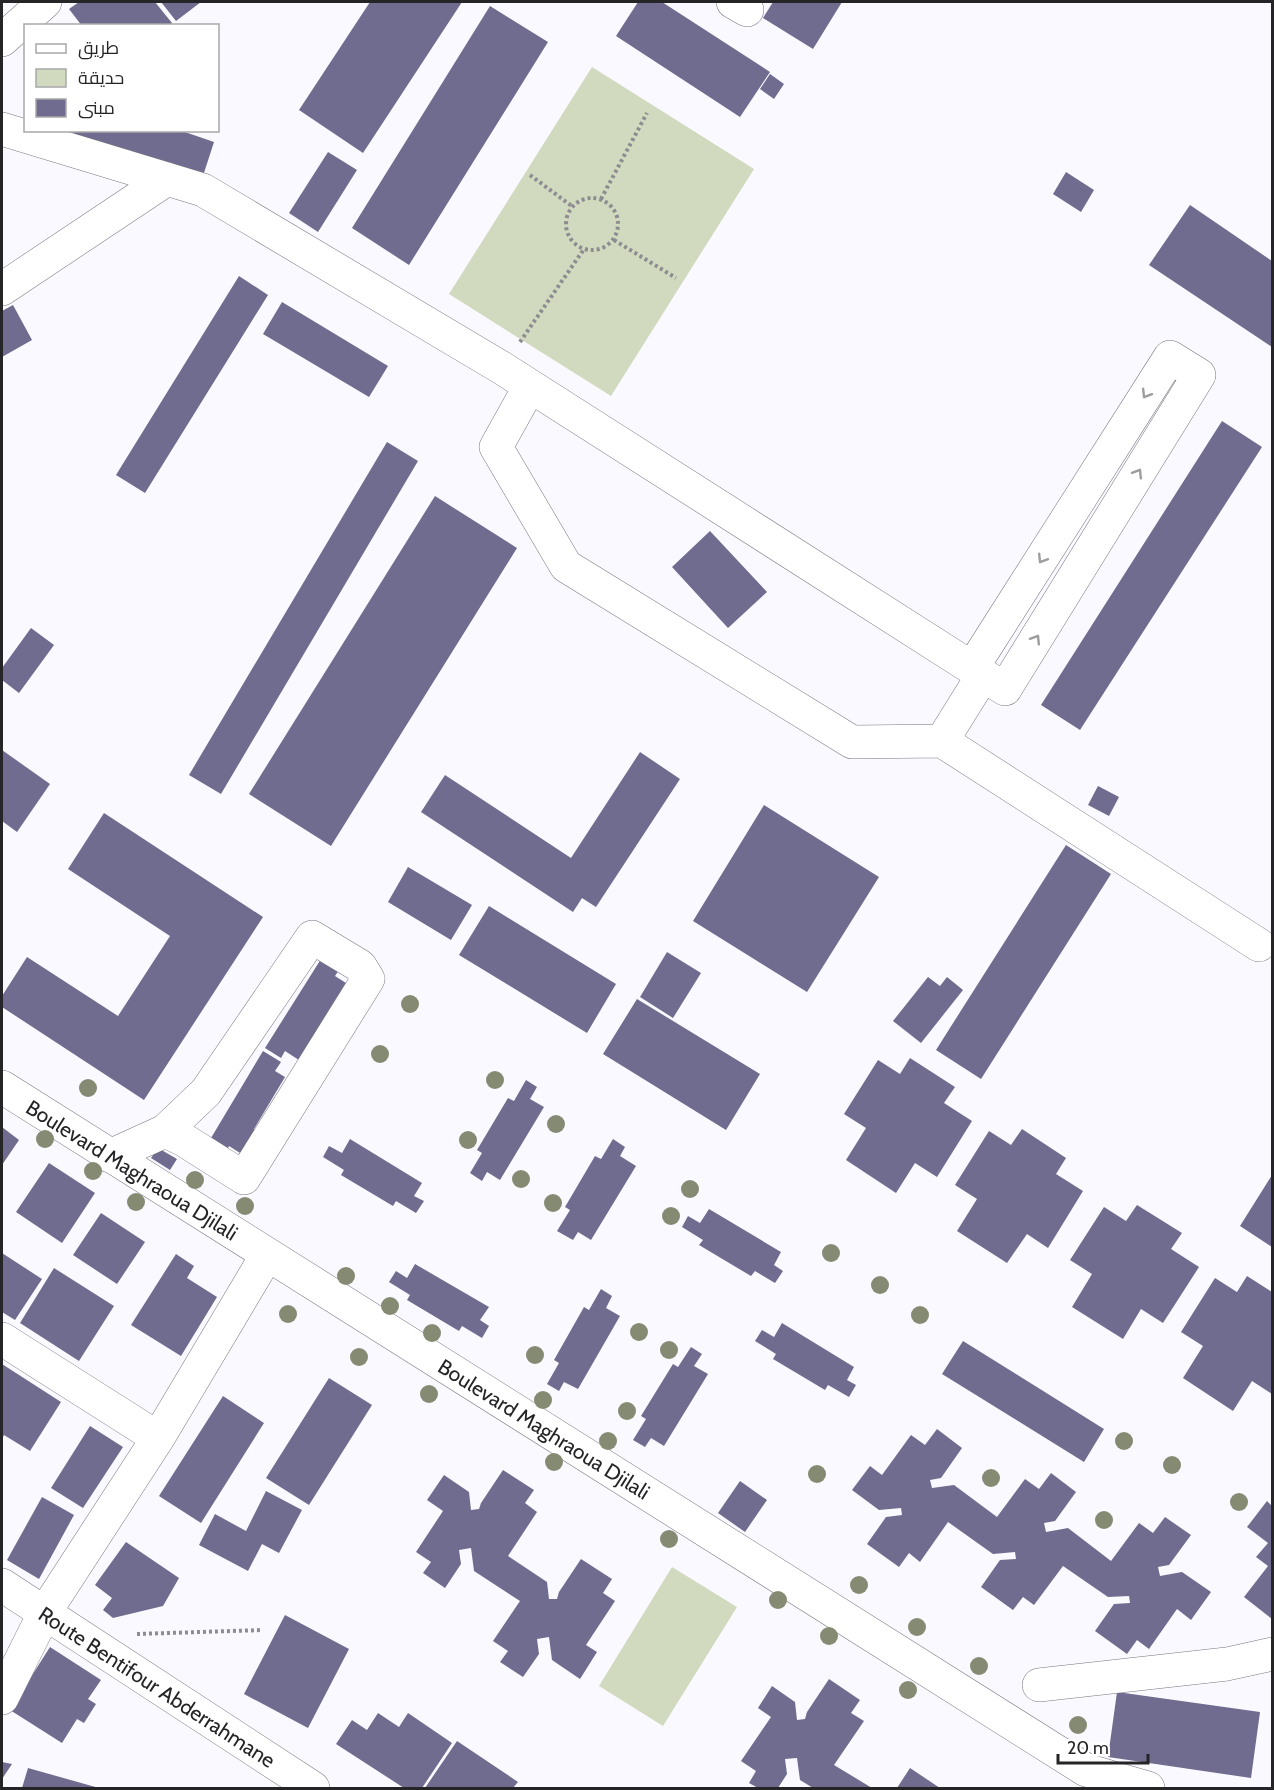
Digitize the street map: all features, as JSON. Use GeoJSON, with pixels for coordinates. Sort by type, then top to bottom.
{"type":"FeatureCollection","features":[{"type":"Feature","properties":{"kind":"street"},"geometry":{"type":"LineString","coordinates":[[2,40],[30,7]]}},
{"type":"Feature","properties":{"kind":"street"},"geometry":{"type":"LineString","coordinates":[[2,129],[203,190],[502,368],[987,678]]}},
{"type":"Feature","properties":{"kind":"street"},"geometry":{"type":"LineString","coordinates":[[2,289],[167,179]]}},
{"type":"Feature","properties":{"kind":"street"},"geometry":{"type":"LineString","coordinates":[[942,741],[987,678],[1199,375],[1170,357],[987,678]]}},
{"type":"Feature","properties":{"kind":"street"},"geometry":{"type":"LineString","coordinates":[[530,386],[496,447],[566,566],[852,742],[942,741],[1259,945]]}},
{"type":"Feature","properties":{"kind":"street"},"geometry":{"type":"LineString","coordinates":[[110,1155],[165,1131],[206,1092],[312,937],[360,966],[368,979],[244,1178],[184,1140],[165,1131]]}},
{"type":"Feature","properties":{"kind":"street","name":"Boulevard Maghraoua Djilali"},"geometry":{"type":"LineString","coordinates":[[2,1087],[1092,1779],[1148,1788]]}},
{"type":"Feature","properties":{"kind":"street"},"geometry":{"type":"LineString","coordinates":[[2,1698],[45,1612],[158,1438],[267,1255]]}},
{"type":"Feature","properties":{"kind":"street"},"geometry":{"type":"LineString","coordinates":[[2,1339],[158,1438]]}},
{"type":"Feature","properties":{"kind":"street","name":"Route Bentifour Abderrahmane"},"geometry":{"type":"LineString","coordinates":[[2,1585],[313,1788]]}},
{"type":"Feature","properties":{"kind":"street"},"geometry":{"type":"LineString","coordinates":[[1039,1685],[1227,1664],[1272,1654]]}},
{"type":"Feature","properties":{"kind":"path"},"geometry":{"type":"LineString","coordinates":[[601,199],[647,112]]}},
{"type":"Feature","properties":{"kind":"path"},"geometry":{"type":"LineString","coordinates":[[530,175],[573,207]]}},
{"type":"Feature","properties":{"kind":"path"},"geometry":{"type":"LineString","coordinates":[[585,199],[601,199],[608,203],[618,216],[619,224],[614,240],[600,249],[584,249],[576,245],[567,231],[568,214],[573,207],[585,199]]}},
{"type":"Feature","properties":{"kind":"path"},"geometry":{"type":"LineString","coordinates":[[614,240],[676,278]]}},
{"type":"Feature","properties":{"kind":"path"},"geometry":{"type":"LineString","coordinates":[[502,368],[584,249]]}},
{"type":"Feature","properties":{"kind":"path"},"geometry":{"type":"LineString","coordinates":[[136,1634],[262,1630]]}},
{"type":"Feature","properties":{"kind":"green space"},"geometry":{"type":"Polygon","coordinates":[[[592,67],[754,169],[611,396],[449,294],[592,67]]]}},
{"type":"Feature","properties":{"kind":"green space"},"geometry":{"type":"Polygon","coordinates":[[[672,1567],[737,1607],[663,1726],[599,1686],[672,1567]]]}},
{"type":"Feature","properties":{"kind":"building"},"geometry":{"type":"Polygon","coordinates":[[[79,2],[155,2],[172,23],[80,24],[69,9],[79,2]]]}},
{"type":"Feature","properties":{"kind":"building"},"geometry":{"type":"Polygon","coordinates":[[[161,2],[201,2],[176,21],[161,2]]]}},
{"type":"Feature","properties":{"kind":"building"},"geometry":{"type":"Polygon","coordinates":[[[370,2],[462,2],[363,153],[299,110],[370,2]]]}},
{"type":"Feature","properties":{"kind":"building"},"geometry":{"type":"Polygon","coordinates":[[[638,2],[662,2],[770,72],[740,117],[616,36],[638,2]]]}},
{"type":"Feature","properties":{"kind":"building"},"geometry":{"type":"Polygon","coordinates":[[[773,2],[842,2],[813,49],[763,18],[773,2]]]}},
{"type":"Feature","properties":{"kind":"building"},"geometry":{"type":"Polygon","coordinates":[[[490,6],[548,42],[409,265],[352,228],[490,6]]]}},
{"type":"Feature","properties":{"kind":"building"},"geometry":{"type":"Polygon","coordinates":[[[770,74],[784,84],[774,99],[760,89],[770,74]]]}},
{"type":"Feature","properties":{"kind":"building"},"geometry":{"type":"Polygon","coordinates":[[[68,132],[185,132],[214,142],[201,182],[68,132]]]}},
{"type":"Feature","properties":{"kind":"building"},"geometry":{"type":"Polygon","coordinates":[[[328,152],[357,170],[318,232],[289,213],[328,152]]]}},
{"type":"Feature","properties":{"kind":"building"},"geometry":{"type":"Polygon","coordinates":[[[1066,172],[1094,190],[1081,212],[1053,194],[1066,172]]]}},
{"type":"Feature","properties":{"kind":"building"},"geometry":{"type":"Polygon","coordinates":[[[1190,205],[1272,261],[1272,347],[1149,265],[1190,205]]]}},
{"type":"Feature","properties":{"kind":"building"},"geometry":{"type":"Polygon","coordinates":[[[239,276],[268,295],[145,493],[116,475],[239,276]]]}},
{"type":"Feature","properties":{"kind":"building"},"geometry":{"type":"Polygon","coordinates":[[[282,302],[388,366],[369,397],[263,334],[282,302]]]}},
{"type":"Feature","properties":{"kind":"building"},"geometry":{"type":"Polygon","coordinates":[[[13,305],[32,340],[2,357],[2,311],[13,305]]]}},
{"type":"Feature","properties":{"kind":"building"},"geometry":{"type":"Polygon","coordinates":[[[1222,421],[1262,447],[1080,730],[1041,705],[1222,421]]]}},
{"type":"Feature","properties":{"kind":"building"},"geometry":{"type":"Polygon","coordinates":[[[387,442],[418,461],[221,794],[189,775],[387,442]]]}},
{"type":"Feature","properties":{"kind":"building"},"geometry":{"type":"Polygon","coordinates":[[[435,496],[517,548],[331,846],[249,794],[435,496]]]}},
{"type":"Feature","properties":{"kind":"building"},"geometry":{"type":"Polygon","coordinates":[[[710,531],[767,592],[728,628],[672,567],[710,531]]]}},
{"type":"Feature","properties":{"kind":"building"},"geometry":{"type":"Polygon","coordinates":[[[31,628],[54,645],[19,693],[2,680],[2,668],[31,628]]]}},
{"type":"Feature","properties":{"kind":"building"},"geometry":{"type":"Polygon","coordinates":[[[2,750],[50,784],[17,832],[2,821],[2,750]]]}},
{"type":"Feature","properties":{"kind":"building"},"geometry":{"type":"Polygon","coordinates":[[[640,752],[680,779],[596,907],[582,898],[573,912],[421,812],[445,775],[571,858],[640,752]]]}},
{"type":"Feature","properties":{"kind":"building"},"geometry":{"type":"Polygon","coordinates":[[[1098,786],[1119,797],[1109,816],[1088,805],[1098,786]]]}},
{"type":"Feature","properties":{"kind":"building"},"geometry":{"type":"Polygon","coordinates":[[[764,805],[879,877],[807,992],[693,921],[764,805]]]}},
{"type":"Feature","properties":{"kind":"building"},"geometry":{"type":"Polygon","coordinates":[[[104,813],[263,917],[144,1100],[2,1007],[2,996],[27,957],[118,1016],[170,936],[68,869],[104,813]]]}},
{"type":"Feature","properties":{"kind":"building"},"geometry":{"type":"Polygon","coordinates":[[[1066,845],[1111,874],[981,1079],[936,1050],[1066,845]]]}},
{"type":"Feature","properties":{"kind":"building"},"geometry":{"type":"Polygon","coordinates":[[[408,867],[472,905],[451,940],[388,902],[408,867]]]}},
{"type":"Feature","properties":{"kind":"building"},"geometry":{"type":"Polygon","coordinates":[[[489,906],[616,984],[587,1033],[459,955],[489,906]]]}},
{"type":"Feature","properties":{"kind":"building"},"geometry":{"type":"Polygon","coordinates":[[[667,952],[701,973],[673,1018],[640,997],[667,952]]]}},
{"type":"Feature","properties":{"kind":"building"},"geometry":{"type":"Polygon","coordinates":[[[321,959],[339,970],[335,976],[346,983],[316,1031],[323,1035],[305,1064],[285,1051],[281,1058],[265,1048],[321,959]]]}},
{"type":"Feature","properties":{"kind":"building"},"geometry":{"type":"Polygon","coordinates":[[[928,977],[940,986],[947,977],[963,990],[921,1043],[893,1021],[928,977]]]}},
{"type":"Feature","properties":{"kind":"building"},"geometry":{"type":"Polygon","coordinates":[[[637,999],[760,1074],[726,1130],[603,1054],[637,999]]]}},
{"type":"Feature","properties":{"kind":"building"},"geometry":{"type":"Polygon","coordinates":[[[263,1051],[281,1062],[275,1071],[285,1077],[254,1129],[262,1134],[248,1158],[229,1146],[223,1158],[205,1148],[263,1051]]]}},
{"type":"Feature","properties":{"kind":"building"},"geometry":{"type":"Polygon","coordinates":[[[910,1058],[955,1087],[944,1103],[972,1121],[937,1177],[915,1163],[896,1193],[846,1160],[866,1128],[844,1114],[878,1060],[900,1074],[910,1058]]]}},
{"type":"Feature","properties":{"kind":"building"},"geometry":{"type":"Polygon","coordinates":[[[526,1080],[537,1087],[530,1099],[544,1107],[500,1180],[487,1172],[482,1181],[470,1173],[482,1153],[477,1150],[508,1098],[514,1101],[526,1080]]]}},
{"type":"Feature","properties":{"kind":"building"},"geometry":{"type":"Polygon","coordinates":[[[2,1127],[19,1140],[2,1165],[2,1127]]]}},
{"type":"Feature","properties":{"kind":"building"},"geometry":{"type":"Polygon","coordinates":[[[1022,1129],[1066,1158],[1056,1174],[1083,1191],[1048,1248],[1027,1234],[1007,1263],[957,1231],[977,1199],[955,1185],[989,1131],[1011,1145],[1022,1129]]]}},
{"type":"Feature","properties":{"kind":"building"},"geometry":{"type":"Polygon","coordinates":[[[350,1139],[422,1183],[414,1196],[424,1201],[416,1213],[396,1201],[393,1206],[341,1175],[344,1170],[323,1157],[329,1146],[342,1153],[350,1139]]]}},
{"type":"Feature","properties":{"kind":"building"},"geometry":{"type":"Polygon","coordinates":[[[613,1139],[625,1147],[620,1156],[636,1166],[591,1240],[578,1232],[573,1240],[557,1231],[570,1210],[565,1207],[595,1156],[601,1159],[613,1139]]]}},
{"type":"Feature","properties":{"kind":"building"},"geometry":{"type":"Polygon","coordinates":[[[158,1148],[177,1159],[170,1170],[151,1158],[158,1148]]]}},
{"type":"Feature","properties":{"kind":"building"},"geometry":{"type":"Polygon","coordinates":[[[49,1163],[95,1193],[62,1243],[16,1212],[49,1163]]]}},
{"type":"Feature","properties":{"kind":"building"},"geometry":{"type":"Polygon","coordinates":[[[1272,1175],[1272,1247],[1240,1226],[1272,1175]]]}},
{"type":"Feature","properties":{"kind":"building"},"geometry":{"type":"Polygon","coordinates":[[[1137,1205],[1182,1233],[1171,1249],[1199,1267],[1163,1323],[1141,1309],[1123,1339],[1072,1307],[1092,1274],[1070,1260],[1104,1207],[1126,1221],[1137,1205]]]}},
{"type":"Feature","properties":{"kind":"building"},"geometry":{"type":"Polygon","coordinates":[[[709,1209],[781,1252],[774,1265],[783,1271],[775,1283],[755,1271],[751,1276],[699,1245],[703,1240],[682,1227],[688,1216],[700,1223],[709,1209]]]}},
{"type":"Feature","properties":{"kind":"building"},"geometry":{"type":"Polygon","coordinates":[[[101,1213],[145,1242],[117,1284],[73,1255],[101,1213]]]}},
{"type":"Feature","properties":{"kind":"building"},"geometry":{"type":"Polygon","coordinates":[[[2,1253],[42,1279],[15,1320],[2,1312],[2,1253]]]}},
{"type":"Feature","properties":{"kind":"building"},"geometry":{"type":"Polygon","coordinates":[[[176,1254],[194,1266],[187,1278],[217,1297],[181,1356],[131,1325],[176,1254]]]}},
{"type":"Feature","properties":{"kind":"building"},"geometry":{"type":"Polygon","coordinates":[[[415,1264],[489,1307],[480,1320],[489,1326],[482,1338],[462,1326],[459,1331],[407,1300],[410,1295],[389,1282],[396,1271],[407,1278],[415,1264]]]}},
{"type":"Feature","properties":{"kind":"building"},"geometry":{"type":"Polygon","coordinates":[[[54,1268],[114,1306],[79,1361],[20,1323],[54,1268]]]}},
{"type":"Feature","properties":{"kind":"building"},"geometry":{"type":"Polygon","coordinates":[[[1247,1276],[1272,1292],[1272,1394],[1252,1381],[1233,1411],[1183,1378],[1203,1346],[1181,1332],[1215,1278],[1237,1292],[1247,1276]]]}},
{"type":"Feature","properties":{"kind":"building"},"geometry":{"type":"Polygon","coordinates":[[[601,1289],[612,1296],[606,1308],[620,1316],[578,1389],[564,1382],[559,1391],[547,1384],[559,1363],[554,1360],[584,1307],[589,1310],[601,1289]]]}},
{"type":"Feature","properties":{"kind":"building"},"geometry":{"type":"Polygon","coordinates":[[[782,1323],[854,1367],[847,1380],[856,1385],[849,1397],[828,1385],[825,1390],[773,1359],[776,1354],[755,1341],[762,1330],[774,1337],[782,1323]]]}},
{"type":"Feature","properties":{"kind":"building"},"geometry":{"type":"Polygon","coordinates":[[[963,1341],[1104,1429],[1084,1462],[942,1374],[963,1341]]]}},
{"type":"Feature","properties":{"kind":"building"},"geometry":{"type":"Polygon","coordinates":[[[691,1347],[702,1354],[694,1366],[708,1374],[664,1446],[651,1438],[645,1447],[633,1440],[646,1419],[641,1416],[673,1364],[678,1367],[691,1347]]]}},
{"type":"Feature","properties":{"kind":"building"},"geometry":{"type":"Polygon","coordinates":[[[2,1364],[61,1402],[30,1451],[4,1435],[2,1439],[2,1364]]]}},
{"type":"Feature","properties":{"kind":"building"},"geometry":{"type":"Polygon","coordinates":[[[329,1378],[372,1405],[309,1505],[266,1478],[329,1378]]]}},
{"type":"Feature","properties":{"kind":"building"},"geometry":{"type":"Polygon","coordinates":[[[223,1396],[264,1423],[201,1523],[159,1496],[223,1396]]]}},
{"type":"Feature","properties":{"kind":"building"},"geometry":{"type":"Polygon","coordinates":[[[90,1426],[123,1447],[83,1508],[51,1488],[90,1426]]]}},
{"type":"Feature","properties":{"kind":"building"},"geometry":{"type":"Polygon","coordinates":[[[937,1429],[962,1448],[941,1478],[930,1480],[932,1488],[954,1485],[997,1517],[1025,1479],[1039,1489],[1051,1473],[1076,1492],[1055,1521],[1044,1523],[1046,1532],[1068,1528],[1111,1561],[1139,1523],[1153,1533],[1165,1517],[1191,1535],[1169,1565],[1158,1567],[1160,1576],[1182,1572],[1211,1592],[1191,1620],[1177,1609],[1149,1649],[1137,1640],[1127,1654],[1095,1631],[1114,1604],[1130,1603],[1129,1596],[1108,1597],[1063,1566],[1034,1605],[1023,1597],[1013,1610],[981,1587],[1000,1560],[1016,1559],[1015,1552],[993,1554],[948,1522],[920,1562],[909,1553],[899,1567],[867,1544],[886,1517],[902,1515],[901,1508],[879,1510],[852,1490],[870,1466],[882,1475],[911,1435],[925,1445],[937,1429]]]}},
{"type":"Feature","properties":{"kind":"building"},"geometry":{"type":"Polygon","coordinates":[[[503,1470],[534,1490],[525,1503],[537,1512],[508,1556],[547,1582],[549,1599],[557,1599],[559,1592],[581,1559],[612,1579],[603,1593],[615,1601],[586,1645],[597,1652],[580,1679],[552,1660],[549,1637],[537,1639],[539,1654],[523,1677],[500,1662],[508,1651],[493,1641],[520,1601],[474,1571],[471,1548],[459,1550],[461,1564],[445,1588],[423,1573],[431,1562],[416,1552],[443,1511],[427,1500],[444,1475],[469,1492],[471,1510],[479,1509],[503,1470]]]}},
{"type":"Feature","properties":{"kind":"building"},"geometry":{"type":"Polygon","coordinates":[[[740,1481],[767,1500],[745,1532],[718,1513],[740,1481]]]}},
{"type":"Feature","properties":{"kind":"building"},"geometry":{"type":"Polygon","coordinates":[[[266,1491],[302,1510],[279,1553],[262,1544],[248,1571],[199,1545],[215,1514],[246,1531],[266,1491]]]}},
{"type":"Feature","properties":{"kind":"building"},"geometry":{"type":"Polygon","coordinates":[[[42,1497],[74,1515],[39,1579],[7,1560],[42,1497]]]}},
{"type":"Feature","properties":{"kind":"building"},"geometry":{"type":"Polygon","coordinates":[[[1267,1501],[1272,1506],[1272,1619],[1244,1597],[1268,1566],[1256,1557],[1268,1543],[1247,1527],[1267,1501]]]}},
{"type":"Feature","properties":{"kind":"building"},"geometry":{"type":"Polygon","coordinates":[[[126,1542],[179,1578],[163,1606],[113,1618],[103,1610],[112,1598],[95,1585],[126,1542]]]}},
{"type":"Feature","properties":{"kind":"building"},"geometry":{"type":"Polygon","coordinates":[[[285,1615],[349,1649],[308,1728],[244,1694],[285,1615]]]}},
{"type":"Feature","properties":{"kind":"building"},"geometry":{"type":"Polygon","coordinates":[[[50,1647],[101,1680],[88,1699],[96,1704],[84,1723],[77,1719],[62,1743],[10,1710],[50,1647]]]}},
{"type":"Feature","properties":{"kind":"building"},"geometry":{"type":"Polygon","coordinates":[[[829,1679],[860,1700],[851,1713],[864,1721],[834,1765],[872,1788],[813,1788],[800,1780],[797,1758],[785,1759],[787,1774],[778,1788],[758,1788],[749,1783],[756,1771],[741,1761],[771,1717],[758,1708],[772,1686],[795,1702],[797,1720],[805,1719],[807,1712],[829,1679]]]}},
{"type":"Feature","properties":{"kind":"building"},"geometry":{"type":"Polygon","coordinates":[[[1117,1692],[1260,1712],[1251,1778],[1108,1757],[1117,1692]]]}},
{"type":"Feature","properties":{"kind":"building"},"geometry":{"type":"Polygon","coordinates":[[[378,1713],[399,1727],[408,1713],[452,1743],[422,1788],[404,1788],[336,1744],[352,1720],[367,1730],[378,1713]]]}},
{"type":"Feature","properties":{"kind":"building"},"geometry":{"type":"Polygon","coordinates":[[[457,1741],[518,1782],[513,1788],[425,1788],[457,1741]]]}},
{"type":"Feature","properties":{"kind":"building"},"geometry":{"type":"Polygon","coordinates":[[[2,1762],[12,1764],[2,1779],[2,1762]]]}},
{"type":"Feature","properties":{"kind":"building"},"geometry":{"type":"Polygon","coordinates":[[[28,1768],[99,1788],[22,1788],[28,1768]]]}},
{"type":"Feature","properties":{"kind":"building"},"geometry":{"type":"Polygon","coordinates":[[[910,1768],[940,1788],[897,1788],[910,1768]]]}}]}
